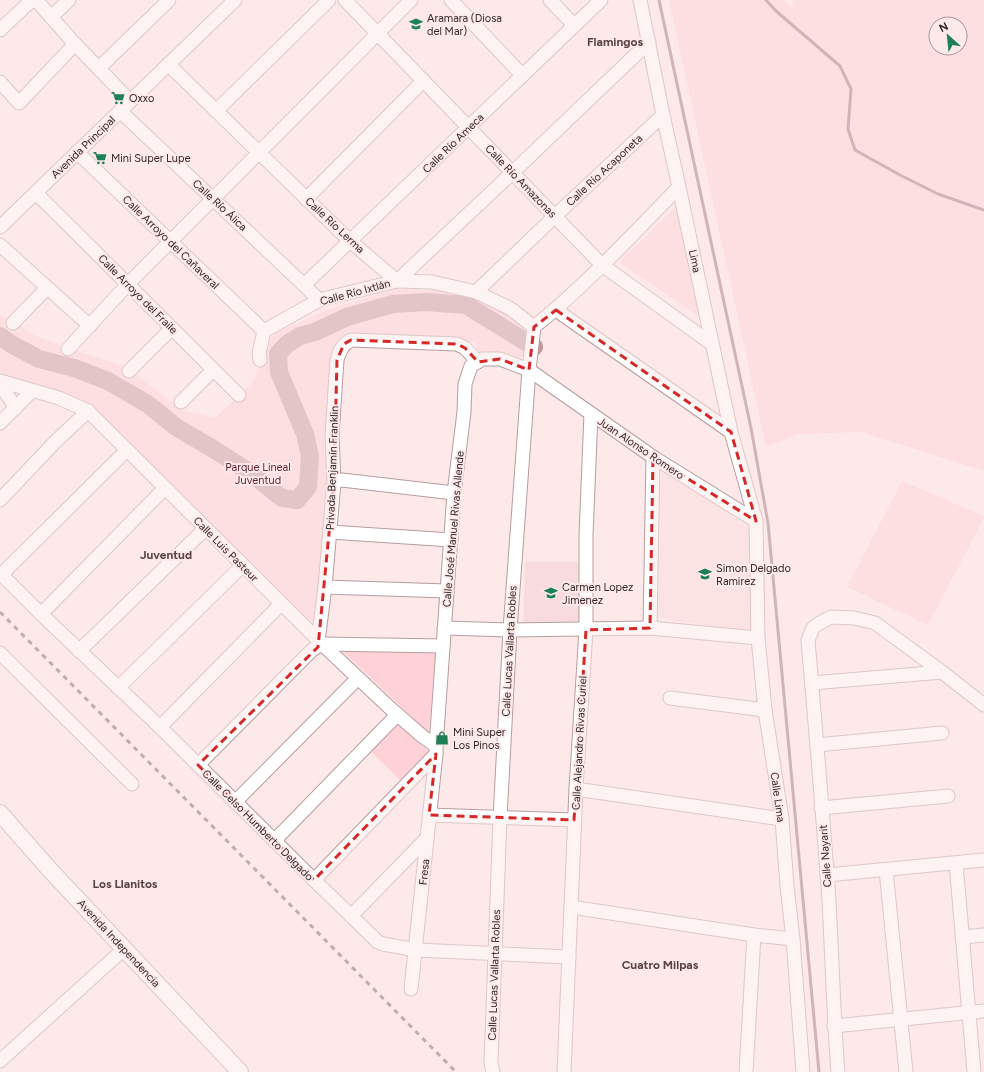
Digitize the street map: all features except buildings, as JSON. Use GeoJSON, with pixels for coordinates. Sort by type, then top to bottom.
{"type":"FeatureCollection","features":[{"type":"Feature","properties":{"kind":"main road","name":"Avenida Independencia"},"geometry":{"type":"LineString","coordinates":[[0,813],[50,870],[240,1072]]}},
{"type":"Feature","properties":{"kind":"street"},"geometry":{"type":"LineString","coordinates":[[0,30],[32,0]]}},
{"type":"Feature","properties":{"kind":"street"},"geometry":{"type":"LineString","coordinates":[[36,0],[74,44],[130,101]]}},
{"type":"Feature","properties":{"kind":"street"},"geometry":{"type":"LineString","coordinates":[[51,17],[69,0]]}},
{"type":"Feature","properties":{"kind":"street"},"geometry":{"type":"LineString","coordinates":[[99,68],[169,0]]}},
{"type":"Feature","properties":{"kind":"street","name":"Avenida Principal"},"geometry":{"type":"LineString","coordinates":[[0,228],[235,0]]}},
{"type":"Feature","properties":{"kind":"street"},"geometry":{"type":"LineString","coordinates":[[216,111],[329,0]]}},
{"type":"Feature","properties":{"kind":"street","name":"Calle Río Amazonas"},"geometry":{"type":"LineString","coordinates":[[345,0],[602,265],[712,344]]}},
{"type":"Feature","properties":{"kind":"street"},"geometry":{"type":"LineString","coordinates":[[68,349],[128,284],[411,0]]}},
{"type":"Feature","properties":{"kind":"street"},"geometry":{"type":"LineString","coordinates":[[451,0],[522,75]]}},
{"type":"Feature","properties":{"kind":"street"},"geometry":{"type":"LineString","coordinates":[[550,0],[574,25]]}},
{"type":"Feature","properties":{"kind":"street","name":"Calle Río Ameca"},"geometry":{"type":"LineString","coordinates":[[304,285],[601,0]]}},
{"type":"Feature","properties":{"kind":"street","name":"Lima"},"geometry":{"type":"LineString","coordinates":[[640,0],[731,432],[756,521]]}},
{"type":"Feature","properties":{"kind":"street","name":"Calle Río Ixtlán"},"geometry":{"type":"LineString","coordinates":[[264,331],[319,300],[397,281],[649,42]]}},
{"type":"Feature","properties":{"kind":"street"},"geometry":{"type":"LineString","coordinates":[[0,82],[19,103],[74,44]]}},
{"type":"Feature","properties":{"kind":"street","name":"Calle Río Lerma"},"geometry":{"type":"LineString","coordinates":[[168,64],[350,241],[397,281]]}},
{"type":"Feature","properties":{"kind":"street"},"geometry":{"type":"LineString","coordinates":[[306,199],[423,81]]}},
{"type":"Feature","properties":{"kind":"street","name":"Calle Río Álica"},"geometry":{"type":"LineString","coordinates":[[120,111],[319,300]]}},
{"type":"Feature","properties":{"kind":"street","name":"Calle Río Acaponeta"},"geometry":{"type":"LineString","coordinates":[[476,292],[663,115]]}},
{"type":"Feature","properties":{"kind":"street","name":"Calle Arroyo del Cañaveral"},"geometry":{"type":"LineString","coordinates":[[77,152],[264,331]]}},
{"type":"Feature","properties":{"kind":"street"},"geometry":{"type":"LineString","coordinates":[[397,281],[432,282],[476,292],[511,309],[534,327],[556,310],[679,187]]}},
{"type":"Feature","properties":{"kind":"street","name":"Calle Arroyo del Fraile"},"geometry":{"type":"LineString","coordinates":[[36,193],[239,395]]}},
{"type":"Feature","properties":{"kind":"street"},"geometry":{"type":"LineString","coordinates":[[0,245],[90,326]]}},
{"type":"Feature","properties":{"kind":"street"},"geometry":{"type":"LineString","coordinates":[[13,323],[47,288]]}},
{"type":"Feature","properties":{"kind":"street"},"geometry":{"type":"LineString","coordinates":[[556,310],[731,432]]}},
{"type":"Feature","properties":{"kind":"street","name":"Calle Lucas Vallarta Robles"},"geometry":{"type":"LineString","coordinates":[[493,1072],[491,1063],[500,818],[510,630],[529,370],[534,327]]}},
{"type":"Feature","properties":{"kind":"street"},"geometry":{"type":"LineString","coordinates":[[129,371],[172,328]]}},
{"type":"Feature","properties":{"kind":"street"},"geometry":{"type":"LineString","coordinates":[[260,360],[259,354],[264,331]]}},
{"type":"Feature","properties":{"kind":"street","name":"Privada Benjamín Franklin"},"geometry":{"type":"LineString","coordinates":[[320,643],[334,482],[332,436],[337,360],[340,351],[344,344],[351,340],[457,344],[465,348],[478,362]]}},
{"type":"Feature","properties":{"kind":"street"},"geometry":{"type":"LineString","coordinates":[[478,362],[482,359],[500,358],[529,370]]}},
{"type":"Feature","properties":{"kind":"street","name":"Calle José Manuel Rivas Allende"},"geometry":{"type":"LineString","coordinates":[[436,750],[454,493],[464,412],[465,384],[471,366],[478,362]]}},
{"type":"Feature","properties":{"kind":"street"},"geometry":{"type":"LineString","coordinates":[[181,402],[214,370]]}},
{"type":"Feature","properties":{"kind":"street","name":"Juan Alonso Romero"},"geometry":{"type":"LineString","coordinates":[[529,370],[653,458],[756,521]]}},
{"type":"Feature","properties":{"kind":"street","name":"Calle Luis Pasteur"},"geometry":{"type":"LineString","coordinates":[[0,381],[59,398],[88,411],[320,643],[436,750]]}},
{"type":"Feature","properties":{"kind":"street"},"geometry":{"type":"LineString","coordinates":[[0,384],[16,408]]}},
{"type":"Feature","properties":{"kind":"street"},"geometry":{"type":"LineString","coordinates":[[0,423],[32,391]]}},
{"type":"Feature","properties":{"kind":"street"},"geometry":{"type":"LineString","coordinates":[[0,500],[56,441],[88,411]]}},
{"type":"Feature","properties":{"kind":"street","name":"Calle Alejandro Rivas Curiel"},"geometry":{"type":"LineString","coordinates":[[564,1072],[574,820],[586,630],[586,535],[591,414]]}},
{"type":"Feature","properties":{"kind":"street"},"geometry":{"type":"LineString","coordinates":[[1,574],[127,450]]}},
{"type":"Feature","properties":{"kind":"street"},"geometry":{"type":"LineString","coordinates":[[650,628],[653,458]]}},
{"type":"Feature","properties":{"kind":"street"},"geometry":{"type":"LineString","coordinates":[[334,482],[342,480],[454,493]]}},
{"type":"Feature","properties":{"kind":"street"},"geometry":{"type":"LineString","coordinates":[[41,614],[165,488]]}},
{"type":"Feature","properties":{"kind":"street","name":"Calle Lima"},"geometry":{"type":"LineString","coordinates":[[756,521],[758,638],[765,710],[782,819],[803,1072]]}},
{"type":"Feature","properties":{"kind":"street"},"geometry":{"type":"LineString","coordinates":[[79,651],[205,529]]}},
{"type":"Feature","properties":{"kind":"street"},"geometry":{"type":"LineString","coordinates":[[330,532],[451,540]]}},
{"type":"Feature","properties":{"kind":"street"},"geometry":{"type":"LineString","coordinates":[[118,688],[243,565]]}},
{"type":"Feature","properties":{"kind":"street","name":"Calle Celso Humberto Delgado"},"geometry":{"type":"LineString","coordinates":[[1,574],[79,651],[160,727],[378,942],[416,950],[569,957]]}},
{"type":"Feature","properties":{"kind":"street"},"geometry":{"type":"LineString","coordinates":[[325,587],[447,591]]}},
{"type":"Feature","properties":{"kind":"street"},"geometry":{"type":"LineString","coordinates":[[160,727],[281,604]]}},
{"type":"Feature","properties":{"kind":"street","name":"Calle Nayarit"},"geometry":{"type":"LineString","coordinates":[[838,1072],[834,1026],[827,875],[808,640],[813,628],[831,618],[854,618],[875,623],[942,672]]}},
{"type":"Feature","properties":{"kind":"street"},"geometry":{"type":"LineString","coordinates":[[444,628],[510,630],[650,628],[758,638]]}},
{"type":"Feature","properties":{"kind":"street"},"geometry":{"type":"LineString","coordinates":[[198,765],[320,643],[443,646]]}},
{"type":"Feature","properties":{"kind":"street"},"geometry":{"type":"LineString","coordinates":[[0,653],[132,784]]}},
{"type":"Feature","properties":{"kind":"street"},"geometry":{"type":"LineString","coordinates":[[812,683],[942,672],[984,705]]}},
{"type":"Feature","properties":{"kind":"street"},"geometry":{"type":"LineString","coordinates":[[235,802],[358,678]]}},
{"type":"Feature","properties":{"kind":"street"},"geometry":{"type":"LineString","coordinates":[[670,698],[765,710]]}},
{"type":"Feature","properties":{"kind":"street"},"geometry":{"type":"LineString","coordinates":[[274,841],[396,714]]}},
{"type":"Feature","properties":{"kind":"street"},"geometry":{"type":"LineString","coordinates":[[817,745],[942,734]]}},
{"type":"Feature","properties":{"kind":"street"},"geometry":{"type":"LineString","coordinates":[[314,880],[436,750]]}},
{"type":"Feature","properties":{"kind":"street","name":"Fresa"},"geometry":{"type":"LineString","coordinates":[[412,989],[436,750]]}},
{"type":"Feature","properties":{"kind":"street"},"geometry":{"type":"LineString","coordinates":[[576,789],[782,819]]}},
{"type":"Feature","properties":{"kind":"street"},"geometry":{"type":"LineString","coordinates":[[821,808],[948,796]]}},
{"type":"Feature","properties":{"kind":"street"},"geometry":{"type":"LineString","coordinates":[[429,815],[574,820]]}},
{"type":"Feature","properties":{"kind":"street"},"geometry":{"type":"LineString","coordinates":[[351,916],[427,838]]}},
{"type":"Feature","properties":{"kind":"street"},"geometry":{"type":"LineString","coordinates":[[827,875],[984,860]]}},
{"type":"Feature","properties":{"kind":"street"},"geometry":{"type":"LineString","coordinates":[[956,863],[974,1072]]}},
{"type":"Feature","properties":{"kind":"street"},"geometry":{"type":"LineString","coordinates":[[886,870],[906,1072]]}},
{"type":"Feature","properties":{"kind":"street"},"geometry":{"type":"LineString","coordinates":[[571,907],[754,935],[793,939]]}},
{"type":"Feature","properties":{"kind":"street"},"geometry":{"type":"LineString","coordinates":[[746,1072],[754,935]]}},
{"type":"Feature","properties":{"kind":"street"},"geometry":{"type":"LineString","coordinates":[[962,937],[984,935]]}},
{"type":"Feature","properties":{"kind":"street"},"geometry":{"type":"LineString","coordinates":[[0,1061],[125,948]]}},
{"type":"Feature","properties":{"kind":"street"},"geometry":{"type":"LineString","coordinates":[[834,1026],[984,1011]]}},
{"type":"Feature","properties":{"kind":"highlighted area"},"geometry":{"type":"Polygon","coordinates":[[[556,310],[731,432],[756,521],[653,457],[650,628],[586,630],[574,820],[429,815],[436,754],[314,880],[198,765],[318,647],[334,482],[337,360],[344,344],[351,340],[457,344],[465,348],[478,362],[500,359],[529,370],[534,327],[556,310]]]}},
{"type":"Feature","properties":{"kind":"shaded area","name":"Simon Delgado Ramirez"},"geometry":{"type":"Polygon","coordinates":[[[661,467],[751,529],[753,632],[658,618],[661,467]]]}},
{"type":"Feature","properties":{"kind":"shaded area","name":"Carmen Lopez Jimenez"},"geometry":{"type":"Polygon","coordinates":[[[525,562],[578,562],[580,623],[523,623],[525,562]]]}},
{"type":"Feature","properties":{"kind":"green space"},"geometry":{"type":"Polygon","coordinates":[[[669,0],[784,0],[792,8],[793,0],[984,0],[984,471],[861,432],[798,434],[766,447],[669,0]]]}},
{"type":"Feature","properties":{"kind":"green space"},"geometry":{"type":"Polygon","coordinates":[[[678,205],[702,319],[619,262],[678,205]]]}},
{"type":"Feature","properties":{"kind":"green space","name":"Parque Lineal Juventud"},"geometry":{"type":"Polygon","coordinates":[[[398,289],[434,290],[480,302],[532,327],[527,359],[478,351],[474,342],[351,334],[338,340],[333,385],[317,619],[313,621],[307,621],[93,406],[63,394],[7,377],[0,372],[0,314],[38,337],[126,367],[182,410],[215,418],[252,383],[263,360],[264,353],[275,333],[331,308],[398,289]]]}},
{"type":"Feature","properties":{"kind":"green space"},"geometry":{"type":"Polygon","coordinates":[[[902,481],[984,516],[928,625],[847,587],[902,481]]]}},
{"type":"Feature","properties":{"kind":"green space"},"geometry":{"type":"Polygon","coordinates":[[[337,646],[436,650],[429,733],[337,646]]]}},
{"type":"Feature","properties":{"kind":"green space"},"geometry":{"type":"Polygon","coordinates":[[[397,724],[432,754],[403,783],[369,750],[397,724]]]}},
{"type":"Feature","properties":{"kind":"waterway"},"geometry":{"type":"LineString","coordinates":[[659,0],[751,428],[768,523],[819,1072]]}},
{"type":"Feature","properties":{"kind":"waterway"},"geometry":{"type":"LineString","coordinates":[[766,0],[776,11],[840,66],[851,89],[848,129],[855,150],[938,194],[984,210]]}},
{"type":"Feature","properties":{"kind":"waterway"},"geometry":{"type":"LineString","coordinates":[[0,336],[11,344],[39,359],[74,368],[108,381],[149,405],[176,427],[252,474],[282,498],[297,500],[308,487],[310,456],[305,434],[279,372],[278,354],[287,344],[300,336],[315,332],[347,317],[393,304],[426,302],[466,305],[534,347]]}},
{"type":"Feature","properties":{"kind":"railway"},"geometry":{"type":"LineString","coordinates":[[0,612],[456,1072]]}},
{"type":"Feature","properties":{"kind":"place","name":"Aramara (Diosa del Mar)"},"geometry":{"type":"Point","coordinates":[416,24]}},
{"type":"Feature","properties":{"kind":"place","name":"Oxxo"},"geometry":{"type":"Point","coordinates":[118,98]}},
{"type":"Feature","properties":{"kind":"place","name":"Mini Super Lupe"},"geometry":{"type":"Point","coordinates":[100,158]}},
{"type":"Feature","properties":{"kind":"place","name":"Simon Delgado Ramirez"},"geometry":{"type":"Point","coordinates":[705,574]}},
{"type":"Feature","properties":{"kind":"place","name":"Carmen Lopez Jimenez"},"geometry":{"type":"Point","coordinates":[551,593]}},
{"type":"Feature","properties":{"kind":"place","name":"Mini Super Los Pinos"},"geometry":{"type":"Point","coordinates":[442,738]}},
{"type":"Feature","properties":{"kind":"district","name":"Flamingos"},"geometry":{"type":"Point","coordinates":[615,42]}},
{"type":"Feature","properties":{"kind":"district","name":"Juventud"},"geometry":{"type":"Point","coordinates":[166,555]}},
{"type":"Feature","properties":{"kind":"district","name":"Los Llanitos"},"geometry":{"type":"Point","coordinates":[125,884]}},
{"type":"Feature","properties":{"kind":"district","name":"Cuatro Milpas"},"geometry":{"type":"Point","coordinates":[660,965]}}]}
